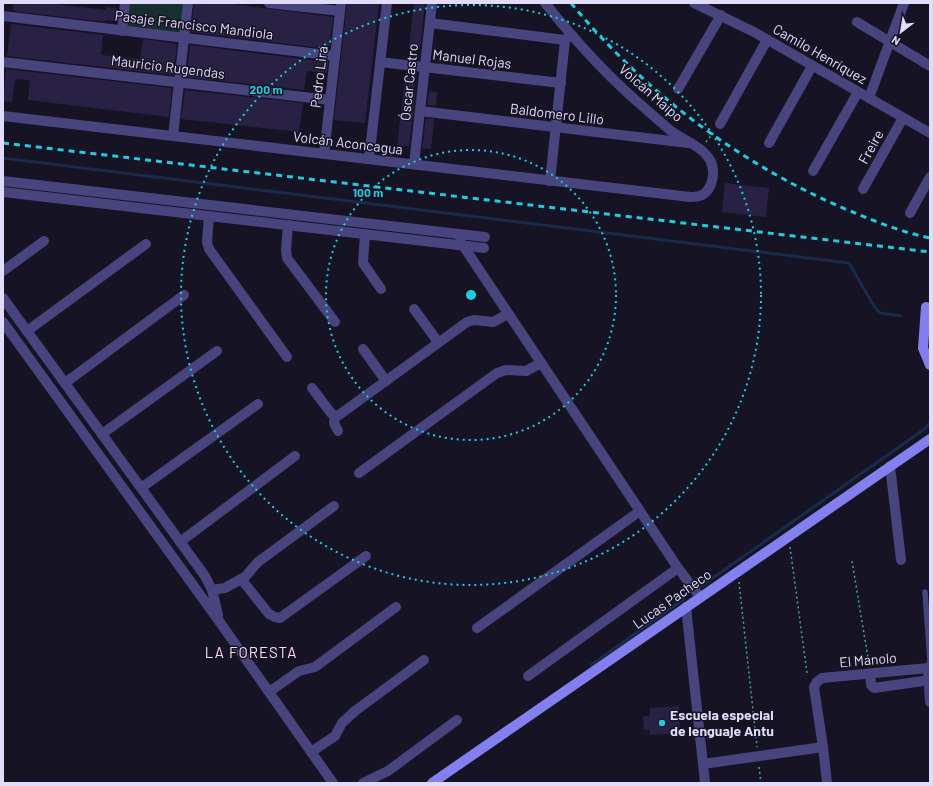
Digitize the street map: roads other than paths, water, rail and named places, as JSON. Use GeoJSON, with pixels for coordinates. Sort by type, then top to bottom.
{"type":"FeatureCollection","features":[{"type":"Feature","properties":{"kind":"main road"},"geometry":{"type":"LineString","coordinates":[[928,307],[923,348],[930,365]]}},
{"type":"Feature","properties":{"kind":"main road","name":"Lucas Pacheco"},"geometry":{"type":"LineString","coordinates":[[437,781],[700,597],[930,439]]}},
{"type":"Feature","properties":{"kind":"street"},"geometry":{"type":"LineString","coordinates":[[122,31],[125,3]]}},
{"type":"Feature","properties":{"kind":"street"},"geometry":{"type":"LineString","coordinates":[[173,136],[188,3]]}},
{"type":"Feature","properties":{"kind":"street"},"geometry":{"type":"LineString","coordinates":[[269,3],[341,7]]}},
{"type":"Feature","properties":{"kind":"street"},"geometry":{"type":"LineString","coordinates":[[369,159],[387,3]]}},
{"type":"Feature","properties":{"kind":"street","name":"Óscar Castro"},"geometry":{"type":"LineString","coordinates":[[414,164],[432,3]]}},
{"type":"Feature","properties":{"kind":"street","name":"Volcán Maipo"},"geometry":{"type":"LineString","coordinates":[[545,3],[568,37],[647,111],[672,131],[707,155],[713,170],[711,184],[707,191],[700,196],[690,197]]}},
{"type":"Feature","properties":{"kind":"street","name":"Camilo Henríquez"},"geometry":{"type":"LineString","coordinates":[[694,3],[768,40],[930,133]]}},
{"type":"Feature","properties":{"kind":"street"},"geometry":{"type":"LineString","coordinates":[[869,98],[904,3]]}},
{"type":"Feature","properties":{"kind":"street","name":"Pedro Lira"},"geometry":{"type":"LineString","coordinates":[[324,154],[341,7]]}},
{"type":"Feature","properties":{"kind":"street","name":"Pasaje Francisco Mandiola"},"geometry":{"type":"LineString","coordinates":[[3,16],[335,56]]}},
{"type":"Feature","properties":{"kind":"street"},"geometry":{"type":"LineString","coordinates":[[678,89],[721,16]]}},
{"type":"Feature","properties":{"kind":"street"},"geometry":{"type":"LineString","coordinates":[[857,22],[930,66]]}},
{"type":"Feature","properties":{"kind":"street"},"geometry":{"type":"LineString","coordinates":[[430,23],[568,37],[561,83],[550,181]]}},
{"type":"Feature","properties":{"kind":"street"},"geometry":{"type":"LineString","coordinates":[[720,124],[768,40]]}},
{"type":"Feature","properties":{"kind":"street","name":"Mauricio Rugendas"},"geometry":{"type":"LineString","coordinates":[[3,62],[330,100]]}},
{"type":"Feature","properties":{"kind":"street","name":"Manuel Rojas"},"geometry":{"type":"LineString","coordinates":[[380,62],[561,83]]}},
{"type":"Feature","properties":{"kind":"street"},"geometry":{"type":"LineString","coordinates":[[768,143],[812,66]]}},
{"type":"Feature","properties":{"kind":"street"},"geometry":{"type":"LineString","coordinates":[[813,171],[858,92]]}},
{"type":"Feature","properties":{"kind":"street","name":"Baldomero Lillo"},"geometry":{"type":"LineString","coordinates":[[420,111],[691,144]]}},
{"type":"Feature","properties":{"kind":"street","name":"Volcán Aconcagua"},"geometry":{"type":"LineString","coordinates":[[3,116],[690,197]]}},
{"type":"Feature","properties":{"kind":"street","name":"Freire"},"geometry":{"type":"LineString","coordinates":[[863,189],[903,118]]}},
{"type":"Feature","properties":{"kind":"street"},"geometry":{"type":"LineString","coordinates":[[910,213],[930,177]]}},
{"type":"Feature","properties":{"kind":"street"},"geometry":{"type":"LineString","coordinates":[[3,181],[485,237]]}},
{"type":"Feature","properties":{"kind":"street"},"geometry":{"type":"LineString","coordinates":[[3,192],[484,248]]}},
{"type":"Feature","properties":{"kind":"street"},"geometry":{"type":"LineString","coordinates":[[209,216],[207,242],[209,249],[287,357]]}},
{"type":"Feature","properties":{"kind":"street"},"geometry":{"type":"LineString","coordinates":[[288,225],[286,250],[287,258],[335,322]]}},
{"type":"Feature","properties":{"kind":"street"},"geometry":{"type":"LineString","coordinates":[[365,234],[363,263],[381,289]]}},
{"type":"Feature","properties":{"kind":"street"},"geometry":{"type":"LineString","coordinates":[[457,234],[462,245],[678,568],[700,597]]}},
{"type":"Feature","properties":{"kind":"street"},"geometry":{"type":"LineString","coordinates":[[3,271],[44,241]]}},
{"type":"Feature","properties":{"kind":"street"},"geometry":{"type":"LineString","coordinates":[[27,331],[146,244]]}},
{"type":"Feature","properties":{"kind":"street"},"geometry":{"type":"LineString","coordinates":[[65,383],[184,295]]}},
{"type":"Feature","properties":{"kind":"street"},"geometry":{"type":"LineString","coordinates":[[3,298],[205,576],[212,590],[219,621]]}},
{"type":"Feature","properties":{"kind":"street"},"geometry":{"type":"LineString","coordinates":[[414,309],[438,342]]}},
{"type":"Feature","properties":{"kind":"street"},"geometry":{"type":"LineString","coordinates":[[335,416],[339,415],[467,322],[474,320],[493,322],[508,314]]}},
{"type":"Feature","properties":{"kind":"street"},"geometry":{"type":"LineString","coordinates":[[3,322],[219,621],[333,783]]}},
{"type":"Feature","properties":{"kind":"street"},"geometry":{"type":"LineString","coordinates":[[363,349],[386,381]]}},
{"type":"Feature","properties":{"kind":"street"},"geometry":{"type":"LineString","coordinates":[[102,434],[217,351]]}},
{"type":"Feature","properties":{"kind":"street"},"geometry":{"type":"LineString","coordinates":[[360,473],[497,373],[506,370],[526,371],[541,363]]}},
{"type":"Feature","properties":{"kind":"street"},"geometry":{"type":"LineString","coordinates":[[312,388],[330,413],[335,416]]}},
{"type":"Feature","properties":{"kind":"street"},"geometry":{"type":"LineString","coordinates":[[141,488],[258,404]]}},
{"type":"Feature","properties":{"kind":"street"},"geometry":{"type":"LineString","coordinates":[[335,416],[334,423],[338,431]]}},
{"type":"Feature","properties":{"kind":"street"},"geometry":{"type":"LineString","coordinates":[[180,542],[295,456]]}},
{"type":"Feature","properties":{"kind":"street"},"geometry":{"type":"LineString","coordinates":[[890,466],[901,560]]}},
{"type":"Feature","properties":{"kind":"street"},"geometry":{"type":"LineString","coordinates":[[212,590],[225,588],[245,577],[258,562],[334,506]]}},
{"type":"Feature","properties":{"kind":"street"},"geometry":{"type":"LineString","coordinates":[[477,628],[640,511]]}},
{"type":"Feature","properties":{"kind":"street"},"geometry":{"type":"LineString","coordinates":[[242,579],[269,614],[280,618],[366,556]]}},
{"type":"Feature","properties":{"kind":"street"},"geometry":{"type":"LineString","coordinates":[[528,676],[678,568]]}},
{"type":"Feature","properties":{"kind":"street"},"geometry":{"type":"LineString","coordinates":[[269,692],[299,671],[315,667],[396,607]]}},
{"type":"Feature","properties":{"kind":"street"},"geometry":{"type":"LineString","coordinates":[[686,607],[705,783]]}},
{"type":"Feature","properties":{"kind":"street"},"geometry":{"type":"LineString","coordinates":[[311,752],[335,736],[342,723],[355,711],[424,660]]}},
{"type":"Feature","properties":{"kind":"street"},"geometry":{"type":"LineString","coordinates":[[928,668],[930,702]]}},
{"type":"Feature","properties":{"kind":"street","name":"El Manolo"},"geometry":{"type":"LineString","coordinates":[[823,747],[816,684],[822,678],[928,668]]}},
{"type":"Feature","properties":{"kind":"street"},"geometry":{"type":"LineString","coordinates":[[870,674],[871,685],[874,688],[929,680]]}},
{"type":"Feature","properties":{"kind":"street"},"geometry":{"type":"LineString","coordinates":[[363,783],[388,771],[457,720]]}},
{"type":"Feature","properties":{"kind":"street"},"geometry":{"type":"LineString","coordinates":[[703,764],[823,747],[827,783]]}},
{"type":"Feature","properties":{"kind":"lane"},"geometry":{"type":"LineString","coordinates":[[925,592],[930,660],[928,668]]}},
{"type":"Feature","properties":{"kind":"waterway"},"geometry":{"type":"LineString","coordinates":[[3,158],[849,263],[874,306],[880,313],[901,316]]}},
{"type":"Feature","properties":{"kind":"waterway"},"geometry":{"type":"LineString","coordinates":[[700,587],[926,428],[930,422]]}},
{"type":"Feature","properties":{"kind":"waterway"},"geometry":{"type":"LineString","coordinates":[[591,665],[684,599]]}},
{"type":"Feature","properties":{"kind":"railway"},"geometry":{"type":"LineString","coordinates":[[571,3],[601,37],[665,98],[700,126],[737,151],[814,195],[883,224],[930,238]]}},
{"type":"Feature","properties":{"kind":"railway"},"geometry":{"type":"LineString","coordinates":[[3,143],[930,252]]}},
{"type":"Feature","properties":{"kind":"place","name":"Escuela especial de lenguaje Antu"},"geometry":{"type":"Point","coordinates":[662,723]}},
{"type":"Feature","properties":{"kind":"district","name":"LA FORESTA"},"geometry":{"type":"Point","coordinates":[251,653]}}]}
